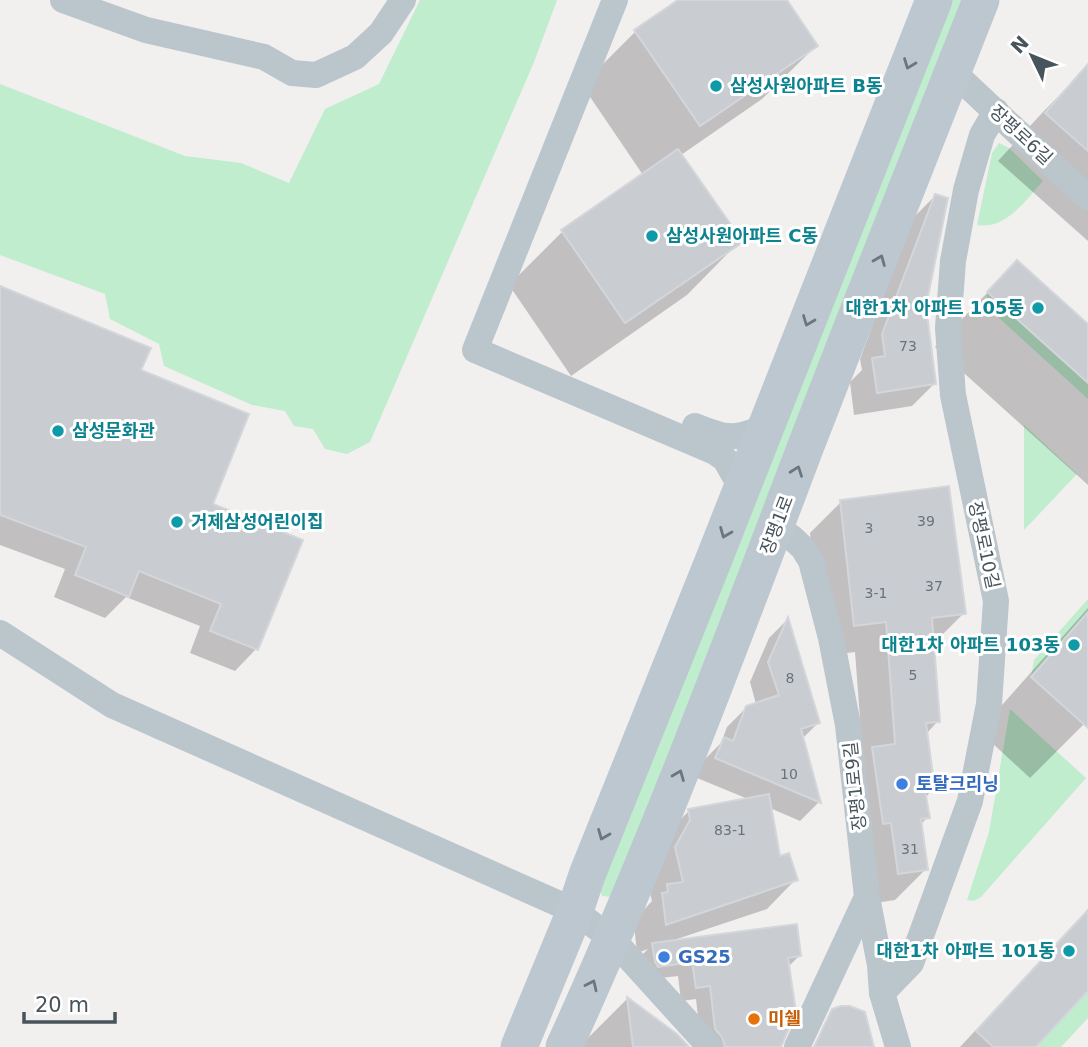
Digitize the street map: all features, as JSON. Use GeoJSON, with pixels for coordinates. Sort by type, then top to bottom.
{"type":"FeatureCollection","features":[{"type":"Feature","properties":{"kind":"street"},"geometry":{"type":"LineString","coordinates":[[64,0],[146,30],[264,58],[292,73],[316,75],[355,57],[381,33],[403,0]]}},
{"type":"Feature","properties":{"kind":"street"},"geometry":{"type":"LineString","coordinates":[[478,344],[615,0]]}},
{"type":"Feature","properties":{"kind":"street"},"geometry":{"type":"LineString","coordinates":[[519,1047],[934,0]]}},
{"type":"Feature","properties":{"kind":"street","name":"장평1로"},"geometry":{"type":"LineString","coordinates":[[564,1047],[613,940],[981,2]]}},
{"type":"Feature","properties":{"kind":"street","name":"장평로6길"},"geometry":{"type":"LineString","coordinates":[[953,72],[1088,198]]}},
{"type":"Feature","properties":{"kind":"street","name":"장평로10길"},"geometry":{"type":"LineString","coordinates":[[882,993],[911,963],[970,801],[989,704],[996,601],[953,395],[948,328],[953,261],[966,190],[982,135],[996,111]]}},
{"type":"Feature","properties":{"kind":"street"},"geometry":{"type":"LineString","coordinates":[[478,344],[721,436],[745,435],[766,427]]}},
{"type":"Feature","properties":{"kind":"street"},"geometry":{"type":"LineString","coordinates":[[478,344],[715,452],[725,459],[742,489]]}},
{"type":"Feature","properties":{"kind":"street","name":"장평1로9길"},"geometry":{"type":"LineString","coordinates":[[776,530],[791,537],[803,548],[811,561],[831,638],[848,725],[867,897],[880,965],[882,993]]}},
{"type":"Feature","properties":{"kind":"street"},"geometry":{"type":"LineString","coordinates":[[0,633],[112,705],[575,911],[613,940],[710,1047]]}},
{"type":"Feature","properties":{"kind":"street"},"geometry":{"type":"LineString","coordinates":[[797,1047],[867,897]]}},
{"type":"Feature","properties":{"kind":"street"},"geometry":{"type":"LineString","coordinates":[[882,993],[898,1047]]}},
{"type":"Feature","properties":{"kind":"green space"},"geometry":{"type":"Polygon","coordinates":[[[420,0],[557,0],[534,62],[370,442],[347,454],[325,449],[313,429],[294,426],[285,411],[252,405],[164,366],[159,344],[110,319],[105,294],[0,255],[0,84],[185,156],[241,163],[289,183],[325,109],[379,84],[420,0]]]}},
{"type":"Feature","properties":{"kind":"green space"},"geometry":{"type":"Polygon","coordinates":[[[940,0],[962,0],[619,890],[612,897],[602,896],[597,881],[940,0]]]}},
{"type":"Feature","properties":{"kind":"green space"},"geometry":{"type":"Polygon","coordinates":[[[999,143],[1009,148],[1043,181],[1006,219],[977,225],[992,153],[999,143]]]}},
{"type":"Feature","properties":{"kind":"green space"},"geometry":{"type":"Polygon","coordinates":[[[987,292],[1088,383],[1088,399],[988,308],[987,292]]]}},
{"type":"Feature","properties":{"kind":"green space"},"geometry":{"type":"Polygon","coordinates":[[[1024,425],[1077,474],[1024,530],[1024,425]]]}},
{"type":"Feature","properties":{"kind":"green space"},"geometry":{"type":"Polygon","coordinates":[[[1088,599],[1088,612],[1031,677],[1034,660],[1088,599]]]}},
{"type":"Feature","properties":{"kind":"green space"},"geometry":{"type":"Polygon","coordinates":[[[1010,709],[1086,778],[981,897],[974,901],[967,900],[989,832],[1010,709]]]}},
{"type":"Feature","properties":{"kind":"green space"},"geometry":{"type":"Polygon","coordinates":[[[1088,991],[1088,1018],[1061,1047],[1036,1047],[1088,991]]]}},
{"type":"Feature","properties":{"kind":"building","name":"삼성사원아파트 B동"},"geometry":{"type":"Polygon","coordinates":[[[678,0],[787,0],[818,46],[700,126],[634,30],[678,0]]]}},
{"type":"Feature","properties":{"kind":"building"},"geometry":{"type":"Polygon","coordinates":[[[1088,64],[1088,151],[1045,113],[1088,64]]]}},
{"type":"Feature","properties":{"kind":"building","name":"삼성사원아파트 C동"},"geometry":{"type":"Polygon","coordinates":[[[678,149],[743,242],[625,323],[561,230],[678,149]]]}},
{"type":"Feature","properties":{"kind":"building"},"geometry":{"type":"Polygon","coordinates":[[[935,194],[948,198],[926,306],[936,384],[877,393],[872,358],[885,356],[882,334],[935,194]]]}},
{"type":"Feature","properties":{"kind":"building","name":"대한1차 아파트 105동"},"geometry":{"type":"Polygon","coordinates":[[[1017,260],[1088,324],[1088,383],[987,292],[1017,260]]]}},
{"type":"Feature","properties":{"kind":"building"},"geometry":{"type":"Polygon","coordinates":[[[0,286],[151,348],[141,370],[249,414],[213,504],[303,540],[258,650],[210,631],[221,604],[139,571],[129,597],[75,575],[86,547],[0,515],[0,286]]]}},
{"type":"Feature","properties":{"kind":"building"},"geometry":{"type":"Polygon","coordinates":[[[949,486],[966,614],[932,618],[940,722],[926,723],[935,790],[925,791],[930,818],[921,819],[928,870],[898,874],[891,823],[883,824],[872,747],[895,744],[886,622],[854,626],[840,500],[949,486]]]}},
{"type":"Feature","properties":{"kind":"building","name":"대한1차 아파트 103동"},"geometry":{"type":"Polygon","coordinates":[[[1088,612],[1088,728],[1031,677],[1088,612]]]}},
{"type":"Feature","properties":{"kind":"building"},"geometry":{"type":"Polygon","coordinates":[[[788,617],[820,723],[801,729],[821,803],[715,758],[724,737],[733,741],[746,706],[779,695],[768,662],[788,617]]]}},
{"type":"Feature","properties":{"kind":"building"},"geometry":{"type":"Polygon","coordinates":[[[769,794],[780,856],[789,853],[798,880],[666,925],[662,893],[668,892],[667,884],[683,882],[675,847],[690,820],[688,809],[769,794]]]}},
{"type":"Feature","properties":{"kind":"building","name":"대한1차 아파트 101동"},"geometry":{"type":"Polygon","coordinates":[[[1088,910],[1088,991],[1036,1047],[993,1047],[976,1031],[1088,910]]]}},
{"type":"Feature","properties":{"kind":"building"},"geometry":{"type":"Polygon","coordinates":[[[797,924],[801,956],[788,958],[796,1012],[781,1047],[725,1047],[722,1037],[715,1029],[710,986],[696,988],[692,962],[658,967],[655,962],[652,943],[797,924]]]}},
{"type":"Feature","properties":{"kind":"building"},"geometry":{"type":"Polygon","coordinates":[[[627,997],[677,1034],[689,1047],[633,1047],[627,997]]]}},
{"type":"Feature","properties":{"kind":"building"},"geometry":{"type":"Polygon","coordinates":[[[850,1006],[865,1012],[874,1047],[814,1047],[832,1009],[850,1006]]]}},
{"type":"Feature","properties":{"kind":"place","name":"삼성사원아파트 B동"},"geometry":{"type":"Point","coordinates":[716,86]}},
{"type":"Feature","properties":{"kind":"place","name":"삼성사원아파트 C동"},"geometry":{"type":"Point","coordinates":[652,236]}},
{"type":"Feature","properties":{"kind":"place","name":"대한1차 아파트 105동"},"geometry":{"type":"Point","coordinates":[1038,308]}},
{"type":"Feature","properties":{"kind":"place","name":"삼성문화관"},"geometry":{"type":"Point","coordinates":[58,431]}},
{"type":"Feature","properties":{"kind":"place","name":"거제삼성어린이집"},"geometry":{"type":"Point","coordinates":[177,522]}},
{"type":"Feature","properties":{"kind":"place","name":"대한1차 아파트 103동"},"geometry":{"type":"Point","coordinates":[1074,645]}},
{"type":"Feature","properties":{"kind":"place","name":"토탈크리닝"},"geometry":{"type":"Point","coordinates":[902,784]}},
{"type":"Feature","properties":{"kind":"place","name":"대한1차 아파트 101동"},"geometry":{"type":"Point","coordinates":[1069,951]}},
{"type":"Feature","properties":{"kind":"place","name":"GS25"},"geometry":{"type":"Point","coordinates":[664,957]}},
{"type":"Feature","properties":{"kind":"place","name":"미쉘"},"geometry":{"type":"Point","coordinates":[754,1019]}}]}
